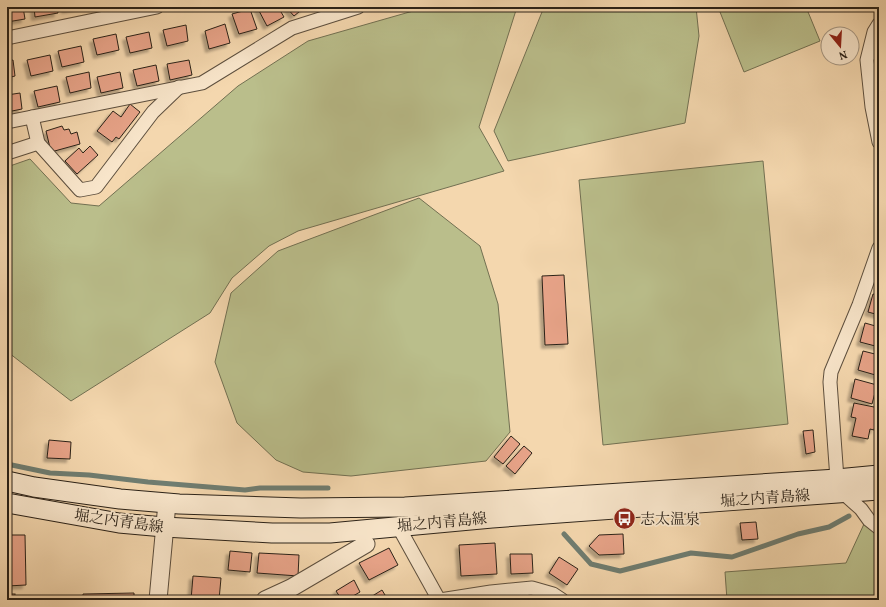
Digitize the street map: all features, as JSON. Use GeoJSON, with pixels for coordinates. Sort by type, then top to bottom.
{"type":"FeatureCollection","features":[{"type":"Feature","properties":{"kind":"main road","name":"堀之内青島線"},"geometry":{"type":"LineString","coordinates":[[7,503],[119,523],[164,527],[330,533],[840,486],[879,475]]}},
{"type":"Feature","properties":{"kind":"main road","name":"堀之内青島線"},"geometry":{"type":"LineString","coordinates":[[7,481],[34,487],[120,500],[179,504],[301,508],[406,507],[840,486],[879,490]]}},
{"type":"Feature","properties":{"kind":"street"},"geometry":{"type":"LineString","coordinates":[[7,38],[157,7]]}},
{"type":"Feature","properties":{"kind":"street"},"geometry":{"type":"LineString","coordinates":[[7,122],[202,83],[292,28],[358,7]]}},
{"type":"Feature","properties":{"kind":"street"},"geometry":{"type":"LineString","coordinates":[[879,24],[874,32],[867,60],[872,107],[879,142]]}},
{"type":"Feature","properties":{"kind":"street"},"geometry":{"type":"LineString","coordinates":[[32,117],[38,143],[80,190],[96,187],[153,112],[179,87]]}},
{"type":"Feature","properties":{"kind":"street"},"geometry":{"type":"LineString","coordinates":[[7,153],[38,143]]}},
{"type":"Feature","properties":{"kind":"street"},"geometry":{"type":"LineString","coordinates":[[879,248],[859,305],[831,372],[830,382],[840,486],[869,520],[879,528]]}},
{"type":"Feature","properties":{"kind":"street"},"geometry":{"type":"LineString","coordinates":[[158,600],[167,503]]}},
{"type":"Feature","properties":{"kind":"street"},"geometry":{"type":"LineString","coordinates":[[398,526],[439,600],[491,592],[532,588],[553,594],[562,600]]}},
{"type":"Feature","properties":{"kind":"street"},"geometry":{"type":"LineString","coordinates":[[265,600],[291,588],[366,544]]}},
{"type":"Feature","properties":{"kind":"green space"},"geometry":{"type":"Polygon","coordinates":[[[427,7],[517,7],[479,127],[504,171],[298,231],[269,246],[232,278],[210,313],[71,401],[7,353],[7,167],[30,159],[71,203],[99,206],[238,86],[308,41],[427,7]]]}},
{"type":"Feature","properties":{"kind":"green space"},"geometry":{"type":"Polygon","coordinates":[[[544,7],[696,7],[699,36],[685,123],[508,161],[494,131],[544,7]]]}},
{"type":"Feature","properties":{"kind":"green space"},"geometry":{"type":"Polygon","coordinates":[[[718,7],[806,7],[820,41],[744,72],[718,7]]]}},
{"type":"Feature","properties":{"kind":"green space"},"geometry":{"type":"Polygon","coordinates":[[[763,161],[788,424],[603,445],[579,180],[763,161]]]}},
{"type":"Feature","properties":{"kind":"green space"},"geometry":{"type":"Polygon","coordinates":[[[419,198],[480,246],[498,304],[510,432],[486,461],[351,476],[303,472],[276,460],[237,423],[215,362],[231,293],[278,251],[419,198]]]}},
{"type":"Feature","properties":{"kind":"green space"},"geometry":{"type":"Polygon","coordinates":[[[864,524],[879,534],[879,600],[727,600],[725,572],[846,563],[864,524]]]}},
{"type":"Feature","properties":{"kind":"building"},"geometry":{"type":"Polygon","coordinates":[[[7,7],[23,7],[25,19],[7,22],[7,7]]]}},
{"type":"Feature","properties":{"kind":"building"},"geometry":{"type":"Polygon","coordinates":[[[34,7],[57,7],[58,13],[35,17],[34,7]]]}},
{"type":"Feature","properties":{"kind":"building"},"geometry":{"type":"Polygon","coordinates":[[[65,7],[82,7],[65,10],[65,7]]]}},
{"type":"Feature","properties":{"kind":"building"},"geometry":{"type":"Polygon","coordinates":[[[257,7],[278,7],[284,17],[267,26],[257,7]]]}},
{"type":"Feature","properties":{"kind":"building"},"geometry":{"type":"Polygon","coordinates":[[[286,7],[305,7],[294,16],[286,7]]]}},
{"type":"Feature","properties":{"kind":"building"},"geometry":{"type":"Polygon","coordinates":[[[250,9],[257,29],[239,34],[232,14],[250,9]]]}},
{"type":"Feature","properties":{"kind":"building"},"geometry":{"type":"Polygon","coordinates":[[[225,24],[230,43],[209,49],[205,31],[225,24]]]}},
{"type":"Feature","properties":{"kind":"building"},"geometry":{"type":"Polygon","coordinates":[[[186,25],[188,41],[167,46],[163,30],[186,25]]]}},
{"type":"Feature","properties":{"kind":"building"},"geometry":{"type":"Polygon","coordinates":[[[149,32],[152,48],[130,53],[126,37],[149,32]]]}},
{"type":"Feature","properties":{"kind":"building"},"geometry":{"type":"Polygon","coordinates":[[[116,34],[119,50],[97,55],[93,39],[116,34]]]}},
{"type":"Feature","properties":{"kind":"building"},"geometry":{"type":"Polygon","coordinates":[[[81,46],[84,62],[62,67],[58,51],[81,46]]]}},
{"type":"Feature","properties":{"kind":"building"},"geometry":{"type":"Polygon","coordinates":[[[50,55],[53,71],[31,76],[27,60],[50,55]]]}},
{"type":"Feature","properties":{"kind":"building"},"geometry":{"type":"Polygon","coordinates":[[[13,60],[15,76],[7,78],[7,61],[13,60]]]}},
{"type":"Feature","properties":{"kind":"building"},"geometry":{"type":"Polygon","coordinates":[[[189,60],[192,75],[170,80],[167,64],[189,60]]]}},
{"type":"Feature","properties":{"kind":"building"},"geometry":{"type":"Polygon","coordinates":[[[156,65],[159,81],[137,86],[133,70],[156,65]]]}},
{"type":"Feature","properties":{"kind":"building"},"geometry":{"type":"Polygon","coordinates":[[[89,72],[91,88],[70,93],[66,77],[89,72]]]}},
{"type":"Feature","properties":{"kind":"building"},"geometry":{"type":"Polygon","coordinates":[[[120,72],[123,88],[101,93],[97,77],[120,72]]]}},
{"type":"Feature","properties":{"kind":"building"},"geometry":{"type":"Polygon","coordinates":[[[57,86],[60,102],[38,107],[34,91],[57,86]]]}},
{"type":"Feature","properties":{"kind":"building"},"geometry":{"type":"Polygon","coordinates":[[[20,93],[22,109],[7,112],[7,95],[20,93]]]}},
{"type":"Feature","properties":{"kind":"building"},"geometry":{"type":"Polygon","coordinates":[[[130,104],[140,112],[119,139],[116,137],[112,142],[97,131],[113,111],[121,117],[130,104]]]}},
{"type":"Feature","properties":{"kind":"building"},"geometry":{"type":"Polygon","coordinates":[[[62,126],[64,130],[69,129],[71,134],[77,132],[80,144],[51,152],[46,131],[62,126]]]}},
{"type":"Feature","properties":{"kind":"building"},"geometry":{"type":"Polygon","coordinates":[[[90,146],[98,155],[77,174],[65,161],[79,148],[83,153],[90,146]]]}},
{"type":"Feature","properties":{"kind":"building"},"geometry":{"type":"Polygon","coordinates":[[[564,275],[568,344],[545,345],[542,276],[564,275]]]}},
{"type":"Feature","properties":{"kind":"building"},"geometry":{"type":"Polygon","coordinates":[[[873,294],[879,295],[879,315],[868,312],[873,294]]]}},
{"type":"Feature","properties":{"kind":"building"},"geometry":{"type":"Polygon","coordinates":[[[865,323],[879,327],[879,347],[860,342],[865,323]]]}},
{"type":"Feature","properties":{"kind":"building"},"geometry":{"type":"Polygon","coordinates":[[[863,351],[879,355],[879,376],[858,370],[863,351]]]}},
{"type":"Feature","properties":{"kind":"building"},"geometry":{"type":"Polygon","coordinates":[[[855,379],[877,385],[872,404],[851,398],[855,379]]]}},
{"type":"Feature","properties":{"kind":"building"},"geometry":{"type":"Polygon","coordinates":[[[854,403],[879,408],[874,430],[870,429],[868,439],[852,436],[856,418],[851,417],[854,403]]]}},
{"type":"Feature","properties":{"kind":"building"},"geometry":{"type":"Polygon","coordinates":[[[813,430],[815,452],[806,454],[803,431],[813,430]]]}},
{"type":"Feature","properties":{"kind":"building"},"geometry":{"type":"Polygon","coordinates":[[[511,436],[520,444],[503,464],[494,457],[511,436]]]}},
{"type":"Feature","properties":{"kind":"building"},"geometry":{"type":"Polygon","coordinates":[[[49,440],[71,442],[70,459],[47,458],[49,440]]]}},
{"type":"Feature","properties":{"kind":"building"},"geometry":{"type":"Polygon","coordinates":[[[524,446],[532,453],[515,474],[506,466],[524,446]]]}},
{"type":"Feature","properties":{"kind":"building"},"geometry":{"type":"Polygon","coordinates":[[[756,522],[758,539],[742,540],[740,523],[756,522]]]}},
{"type":"Feature","properties":{"kind":"building"},"geometry":{"type":"Polygon","coordinates":[[[623,534],[624,554],[599,555],[589,546],[599,535],[623,534]]]}},
{"type":"Feature","properties":{"kind":"building"},"geometry":{"type":"Polygon","coordinates":[[[7,535],[25,535],[26,585],[7,586],[7,535]]]}},
{"type":"Feature","properties":{"kind":"building"},"geometry":{"type":"Polygon","coordinates":[[[495,543],[497,574],[461,576],[459,545],[495,543]]]}},
{"type":"Feature","properties":{"kind":"building"},"geometry":{"type":"Polygon","coordinates":[[[389,548],[398,565],[369,580],[359,563],[389,548]]]}},
{"type":"Feature","properties":{"kind":"building"},"geometry":{"type":"Polygon","coordinates":[[[230,551],[252,553],[250,572],[228,570],[230,551]]]}},
{"type":"Feature","properties":{"kind":"building"},"geometry":{"type":"Polygon","coordinates":[[[259,553],[299,555],[298,576],[257,573],[259,553]]]}},
{"type":"Feature","properties":{"kind":"building"},"geometry":{"type":"Polygon","coordinates":[[[510,554],[532,554],[533,573],[511,574],[510,554]]]}},
{"type":"Feature","properties":{"kind":"building"},"geometry":{"type":"Polygon","coordinates":[[[559,557],[578,569],[567,585],[549,573],[559,557]]]}},
{"type":"Feature","properties":{"kind":"building"},"geometry":{"type":"Polygon","coordinates":[[[193,576],[221,578],[219,600],[191,600],[193,576]]]}},
{"type":"Feature","properties":{"kind":"building"},"geometry":{"type":"Polygon","coordinates":[[[354,580],[360,592],[346,600],[342,600],[336,591],[354,580]]]}},
{"type":"Feature","properties":{"kind":"building"},"geometry":{"type":"Polygon","coordinates":[[[382,590],[388,600],[366,600],[382,590]]]}},
{"type":"Feature","properties":{"kind":"building"},"geometry":{"type":"Polygon","coordinates":[[[134,593],[134,600],[83,600],[83,594],[134,593]]]}},
{"type":"Feature","properties":{"kind":"building"},"geometry":{"type":"Polygon","coordinates":[[[7,594],[15,594],[15,600],[7,600],[7,594]]]}},
{"type":"Feature","properties":{"kind":"building"},"geometry":{"type":"Polygon","coordinates":[[[511,594],[515,600],[502,600],[511,594]]]}},
{"type":"Feature","properties":{"kind":"building"},"geometry":{"type":"Polygon","coordinates":[[[71,598],[71,600],[42,600],[71,598]]]}},
{"type":"Feature","properties":{"kind":"waterway"},"geometry":{"type":"LineString","coordinates":[[7,464],[50,473],[89,475],[148,482],[245,490],[260,488],[328,488]]}},
{"type":"Feature","properties":{"kind":"waterway"},"geometry":{"type":"LineString","coordinates":[[564,534],[591,564],[620,571],[691,553],[732,557],[798,534],[829,527],[849,516]]}},
{"type":"Feature","properties":{"kind":"place","name":"志太温泉"},"geometry":{"type":"Point","coordinates":[624,519]}}]}
